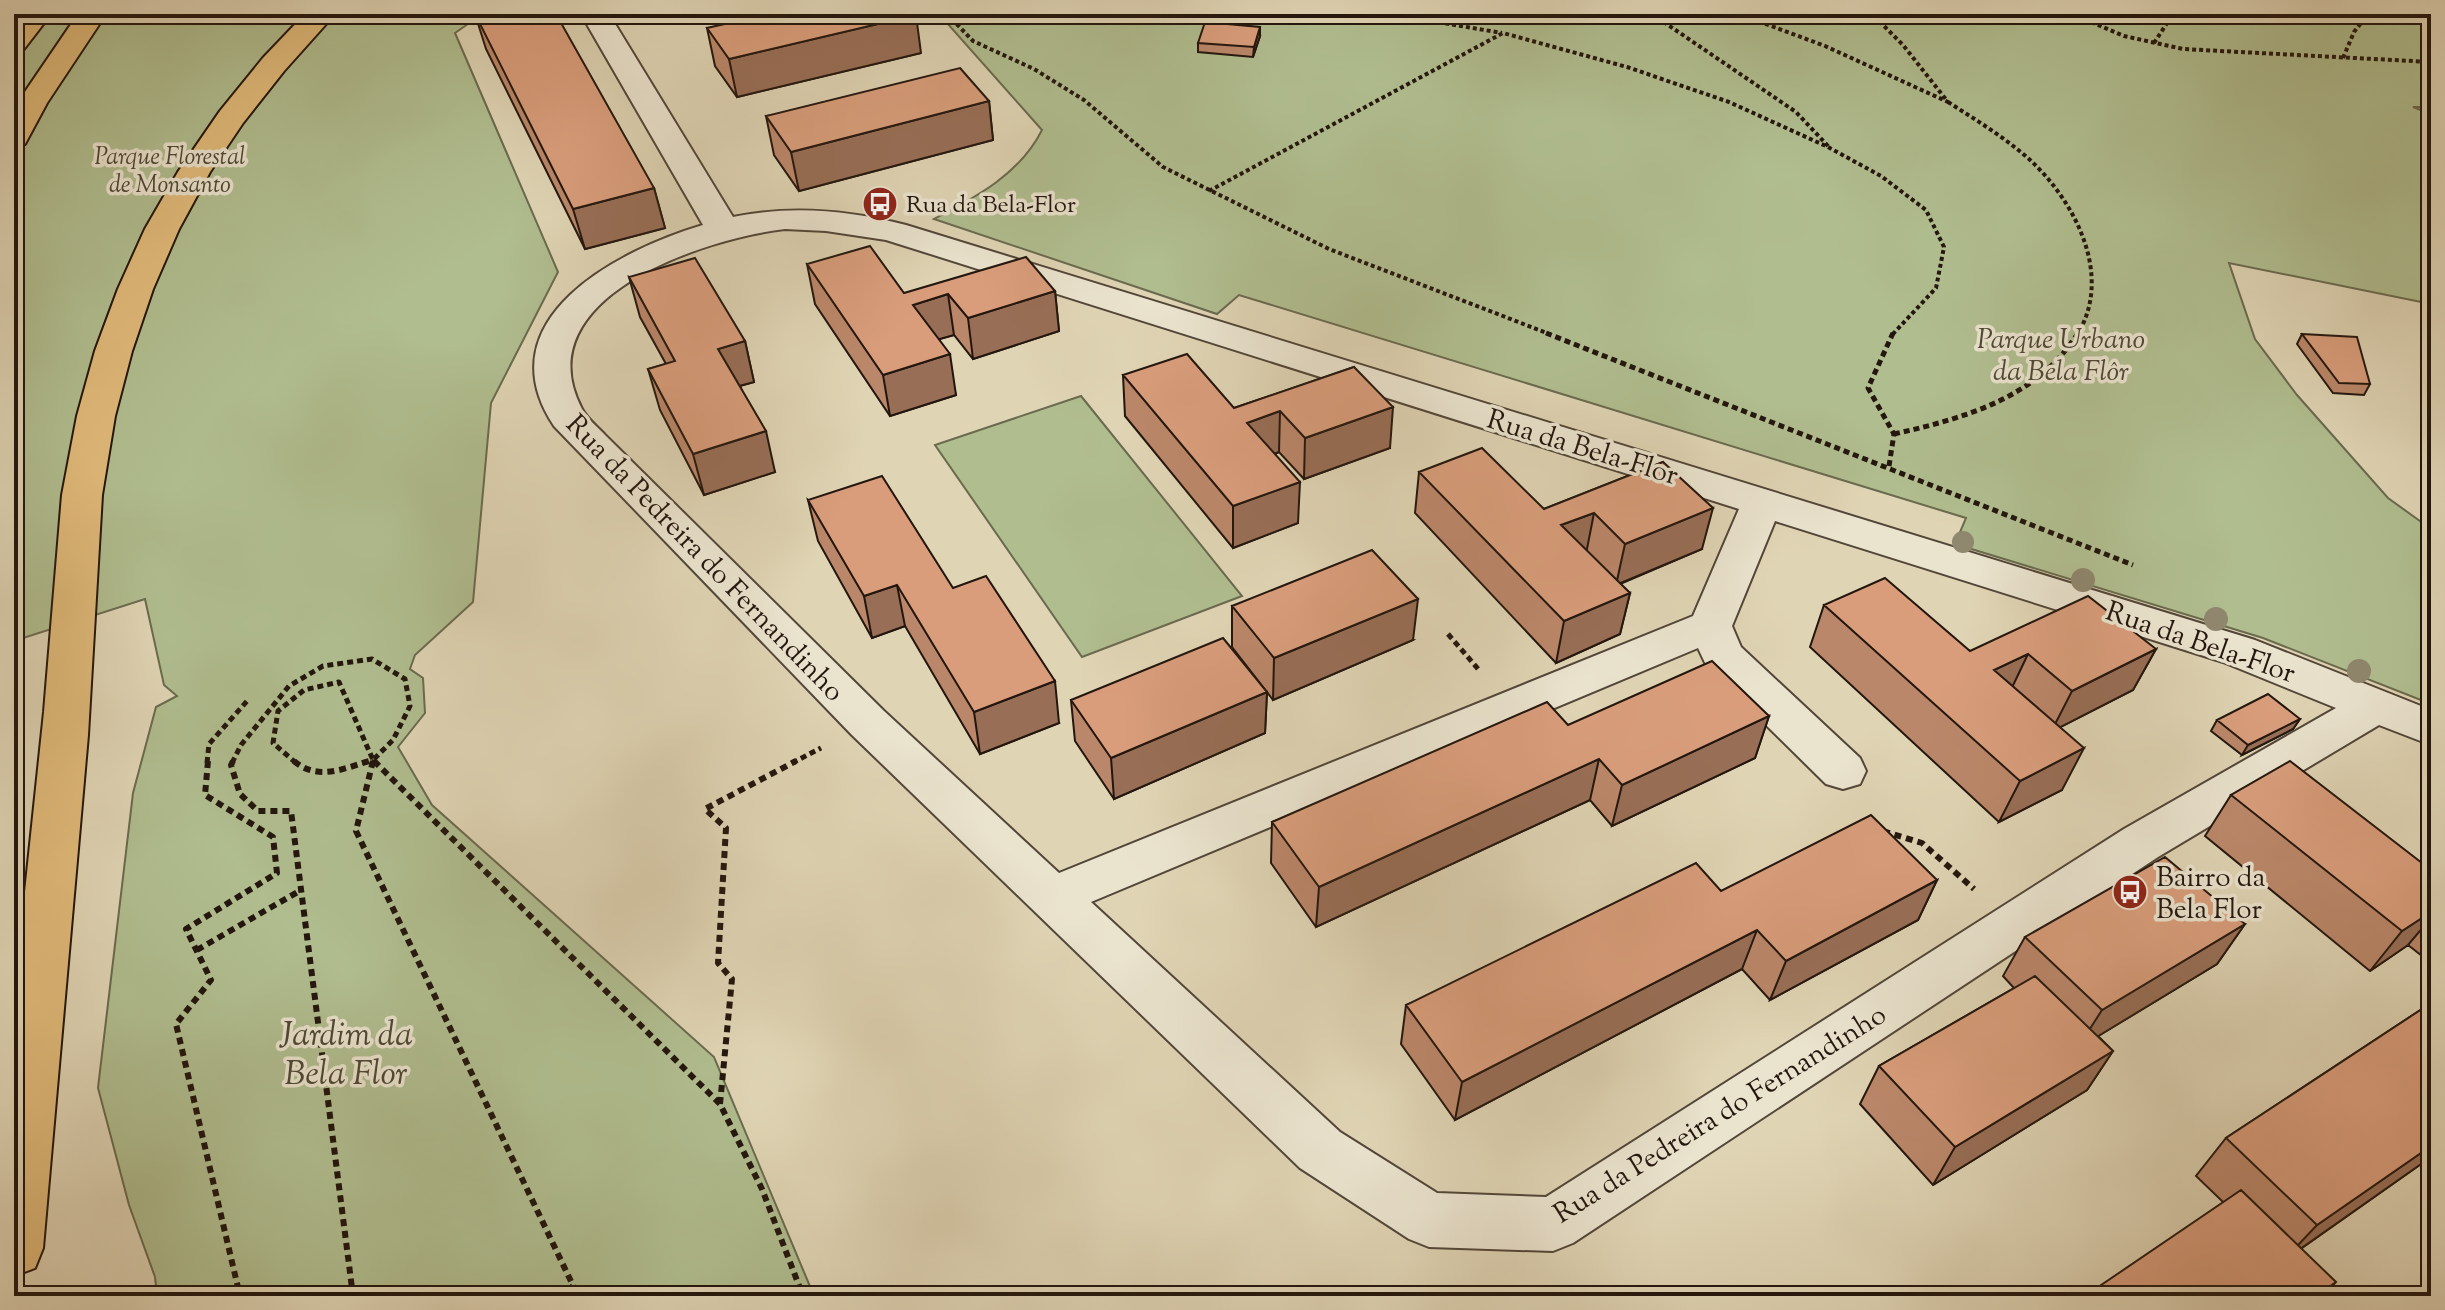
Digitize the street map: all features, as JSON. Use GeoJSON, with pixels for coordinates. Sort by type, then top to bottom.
{"type":"FeatureCollection","features":[{"type":"Feature","properties":{"kind":"highway"},"geometry":{"type":"LineString","coordinates":[[14,43],[37,14]]}},
{"type":"Feature","properties":{"kind":"highway"},"geometry":{"type":"LineString","coordinates":[[14,137],[32,103],[92,14]]}},
{"type":"Feature","properties":{"kind":"highway"},"geometry":{"type":"LineString","coordinates":[[14,1248],[67,716],[83,488],[95,415],[127,305],[149,254],[189,178],[237,107],[321,14]]}},
{"type":"Feature","properties":{"kind":"street"},"geometry":{"type":"LineString","coordinates":[[595,14],[723,229]]}},
{"type":"Feature","properties":{"kind":"street","name":"Rua da Bela-Flor"},"geometry":{"type":"LineString","coordinates":[[723,229],[783,219],[843,222],[894,232],[2239,651],[2431,728]]}},
{"type":"Feature","properties":{"kind":"street","name":"Rua da Pedreira do Fernandinho"},"geometry":{"type":"LineString","coordinates":[[723,229],[669,248],[616,273],[580,305],[558,335],[551,370],[562,411],[868,723],[1320,1150],[1429,1220],[1553,1224],[2141,843],[2377,705]]}},
{"type":"Feature","properties":{"kind":"street"},"geometry":{"type":"LineString","coordinates":[[1050,898],[1710,626],[1763,501]]}},
{"type":"Feature","properties":{"kind":"street"},"geometry":{"type":"LineString","coordinates":[[1710,626],[1723,656],[1843,771]]}},
{"type":"Feature","properties":{"kind":"path"},"geometry":{"type":"LineString","coordinates":[[947,14],[973,41],[1034,69],[1084,100],[1163,167],[1208,192],[1329,249],[1889,466],[1894,434],[1868,388],[1895,329],[1936,288],[1944,247],[1926,210],[1881,176],[1828,147],[1714,97],[1627,67],[1503,33],[1390,14]]}},
{"type":"Feature","properties":{"kind":"path"},"geometry":{"type":"LineString","coordinates":[[1197,18],[1221,14]]}},
{"type":"Feature","properties":{"kind":"path"},"geometry":{"type":"LineString","coordinates":[[1652,14],[1796,112],[1828,147]]}},
{"type":"Feature","properties":{"kind":"path"},"geometry":{"type":"LineString","coordinates":[[1739,14],[1825,46],[1948,102],[2004,138],[2049,179],[2079,224],[2092,261],[2093,298],[2079,334],[2052,367],[2011,396],[1958,419],[1894,434]]}},
{"type":"Feature","properties":{"kind":"path"},"geometry":{"type":"LineString","coordinates":[[1872,14],[1903,45],[1948,102]]}},
{"type":"Feature","properties":{"kind":"path"},"geometry":{"type":"LineString","coordinates":[[2072,14],[2124,36],[2183,49],[2431,62]]}},
{"type":"Feature","properties":{"kind":"path"},"geometry":{"type":"LineString","coordinates":[[2154,43],[2173,14]]}},
{"type":"Feature","properties":{"kind":"path"},"geometry":{"type":"LineString","coordinates":[[2343,58],[2354,32],[2368,14]]}},
{"type":"Feature","properties":{"kind":"path"},"geometry":{"type":"LineString","coordinates":[[1208,192],[1503,33]]}},
{"type":"Feature","properties":{"kind":"path"},"geometry":{"type":"LineString","coordinates":[[353,1296],[291,811],[258,811],[240,794],[231,765],[241,745],[289,686],[323,666],[372,659],[405,679],[410,706],[393,740],[373,760],[331,773],[304,770],[273,743],[278,711],[304,690],[339,682],[373,760],[720,1104],[762,1189],[803,1296]]}},
{"type":"Feature","properties":{"kind":"path"},"geometry":{"type":"LineString","coordinates":[[240,1296],[176,1024],[211,980],[186,929],[277,873],[273,837],[205,795],[209,744],[248,700]]}},
{"type":"Feature","properties":{"kind":"path"},"geometry":{"type":"LineString","coordinates":[[720,1104],[732,979],[718,963],[726,828],[705,809],[868,723]]}},
{"type":"Feature","properties":{"kind":"path"},"geometry":{"type":"LineString","coordinates":[[373,760],[356,831],[578,1296]]}},
{"type":"Feature","properties":{"kind":"path"},"geometry":{"type":"LineString","coordinates":[[1843,771],[1868,826],[1922,843],[2013,925]]}},
{"type":"Feature","properties":{"kind":"path"},"geometry":{"type":"LineString","coordinates":[[197,950],[301,890]]}},
{"type":"Feature","properties":{"kind":"path"},"geometry":{"type":"LineString","coordinates":[[561,1296],[573,1286]]}},
{"type":"Feature","properties":{"kind":"green space"},"geometry":{"type":"Polygon","coordinates":[[[14,14],[482,14],[455,33],[558,272],[491,403],[473,602],[415,655],[410,669],[423,678],[425,713],[398,747],[432,805],[714,1057],[814,1296],[157,1296],[155,1277],[129,1205],[98,1088],[133,793],[156,707],[177,696],[164,685],[145,599],[14,641],[14,14]]]}},
{"type":"Feature","properties":{"kind":"green space","name":"Parque Urbano da Bela Flôr"},"geometry":{"type":"Polygon","coordinates":[[[939,14],[2431,14],[2431,107],[2413,107],[2431,114],[2431,304],[2229,263],[2255,339],[2297,395],[2388,498],[2431,529],[2431,704],[2263,638],[1955,544],[1966,518],[1239,295],[1217,314],[934,219],[996,183],[1022,159],[1042,130],[939,14]]]}},
{"type":"Feature","properties":{"kind":"green space"},"geometry":{"type":"Polygon","coordinates":[[[1081,396],[1242,596],[1082,657],[935,445],[1081,396]]]}},
{"type":"Feature","properties":{"kind":"building"},"geometry":{"type":"Polygon","coordinates":[[[475,14],[556,14],[654,188],[573,209],[475,14]]]}},
{"type":"Feature","properties":{"kind":"building"},"geometry":{"type":"Polygon","coordinates":[[[769,14],[916,15],[729,59],[707,28],[769,14]]]}},
{"type":"Feature","properties":{"kind":"building"},"geometry":{"type":"Polygon","coordinates":[[[1205,22],[1260,27],[1254,47],[1198,43],[1205,22]]]}},
{"type":"Feature","properties":{"kind":"building"},"geometry":{"type":"Polygon","coordinates":[[[960,68],[989,101],[791,152],[766,116],[960,68]]]}},
{"type":"Feature","properties":{"kind":"building"},"geometry":{"type":"Polygon","coordinates":[[[870,246],[904,293],[1026,257],[1055,291],[968,318],[948,294],[913,305],[950,354],[883,375],[807,264],[870,246]]]}},
{"type":"Feature","properties":{"kind":"building"},"geometry":{"type":"Polygon","coordinates":[[[695,258],[745,341],[718,349],[766,431],[693,454],[648,369],[675,361],[629,277],[695,258]]]}},
{"type":"Feature","properties":{"kind":"building"},"geometry":{"type":"Polygon","coordinates":[[[2302,334],[2357,337],[2370,384],[2339,383],[2302,334]]]}},
{"type":"Feature","properties":{"kind":"building"},"geometry":{"type":"Polygon","coordinates":[[[1187,354],[1234,408],[1354,367],[1393,407],[1305,438],[1280,411],[1247,423],[1300,482],[1233,506],[1123,375],[1187,354]]]}},
{"type":"Feature","properties":{"kind":"building"},"geometry":{"type":"Polygon","coordinates":[[[1482,448],[1544,509],[1663,462],[1713,508],[1625,544],[1594,513],[1561,525],[1630,593],[1564,621],[1419,472],[1482,448]]]}},
{"type":"Feature","properties":{"kind":"building"},"geometry":{"type":"Polygon","coordinates":[[[882,476],[953,588],[986,576],[1055,681],[974,712],[897,585],[864,596],[808,500],[882,476]]]}},
{"type":"Feature","properties":{"kind":"building"},"geometry":{"type":"Polygon","coordinates":[[[1372,550],[1418,599],[1274,658],[1232,606],[1372,550]]]}},
{"type":"Feature","properties":{"kind":"building"},"geometry":{"type":"Polygon","coordinates":[[[1885,578],[1970,651],[2088,596],[2156,649],[2072,691],[2028,654],[1994,670],[2084,748],[2020,781],[1824,605],[1885,578]]]}},
{"type":"Feature","properties":{"kind":"building"},"geometry":{"type":"Polygon","coordinates":[[[1223,638],[1267,692],[1111,758],[1071,700],[1223,638]]]}},
{"type":"Feature","properties":{"kind":"building"},"geometry":{"type":"Polygon","coordinates":[[[1712,661],[1769,716],[1622,785],[1599,759],[1319,887],[1272,822],[1547,702],[1568,725],[1712,661]]]}},
{"type":"Feature","properties":{"kind":"building"},"geometry":{"type":"Polygon","coordinates":[[[2268,694],[2300,719],[2248,745],[2217,720],[2268,694]]]}},
{"type":"Feature","properties":{"kind":"building"},"geometry":{"type":"Polygon","coordinates":[[[2290,761],[2431,870],[2431,912],[2402,931],[2231,795],[2290,761]]]}},
{"type":"Feature","properties":{"kind":"building"},"geometry":{"type":"Polygon","coordinates":[[[1871,815],[1937,880],[1786,961],[1757,930],[1462,1082],[1406,1005],[1696,863],[1721,891],[1871,815]]]}},
{"type":"Feature","properties":{"kind":"building"},"geometry":{"type":"Polygon","coordinates":[[[2165,857],[2245,924],[2102,1010],[2025,937],[2165,857]]]}},
{"type":"Feature","properties":{"kind":"building"},"geometry":{"type":"Polygon","coordinates":[[[2035,976],[2113,1051],[1955,1147],[1879,1066],[2035,976]]]}},
{"type":"Feature","properties":{"kind":"building"},"geometry":{"type":"Polygon","coordinates":[[[2431,1003],[2431,1146],[2317,1225],[2226,1138],[2431,1003]]]}},
{"type":"Feature","properties":{"kind":"building"},"geometry":{"type":"Polygon","coordinates":[[[2241,1190],[2336,1282],[2316,1296],[2085,1296],[2241,1190]]]}},
{"type":"Feature","properties":{"kind":"place","name":"Rua da Bela-Flor"},"geometry":{"type":"Point","coordinates":[880,204]}},
{"type":"Feature","properties":{"kind":"place","name":"Bairro da Bela Flor"},"geometry":{"type":"Point","coordinates":[2130,892]}},
{"type":"Feature","properties":{"kind":"park label","name":"Parque Florestal de Monsanto"},"geometry":{"type":"Point","coordinates":[170,170]}},
{"type":"Feature","properties":{"kind":"park label","name":"Jardim da Bela Flor"},"geometry":{"type":"Point","coordinates":[346,1052]}}]}
